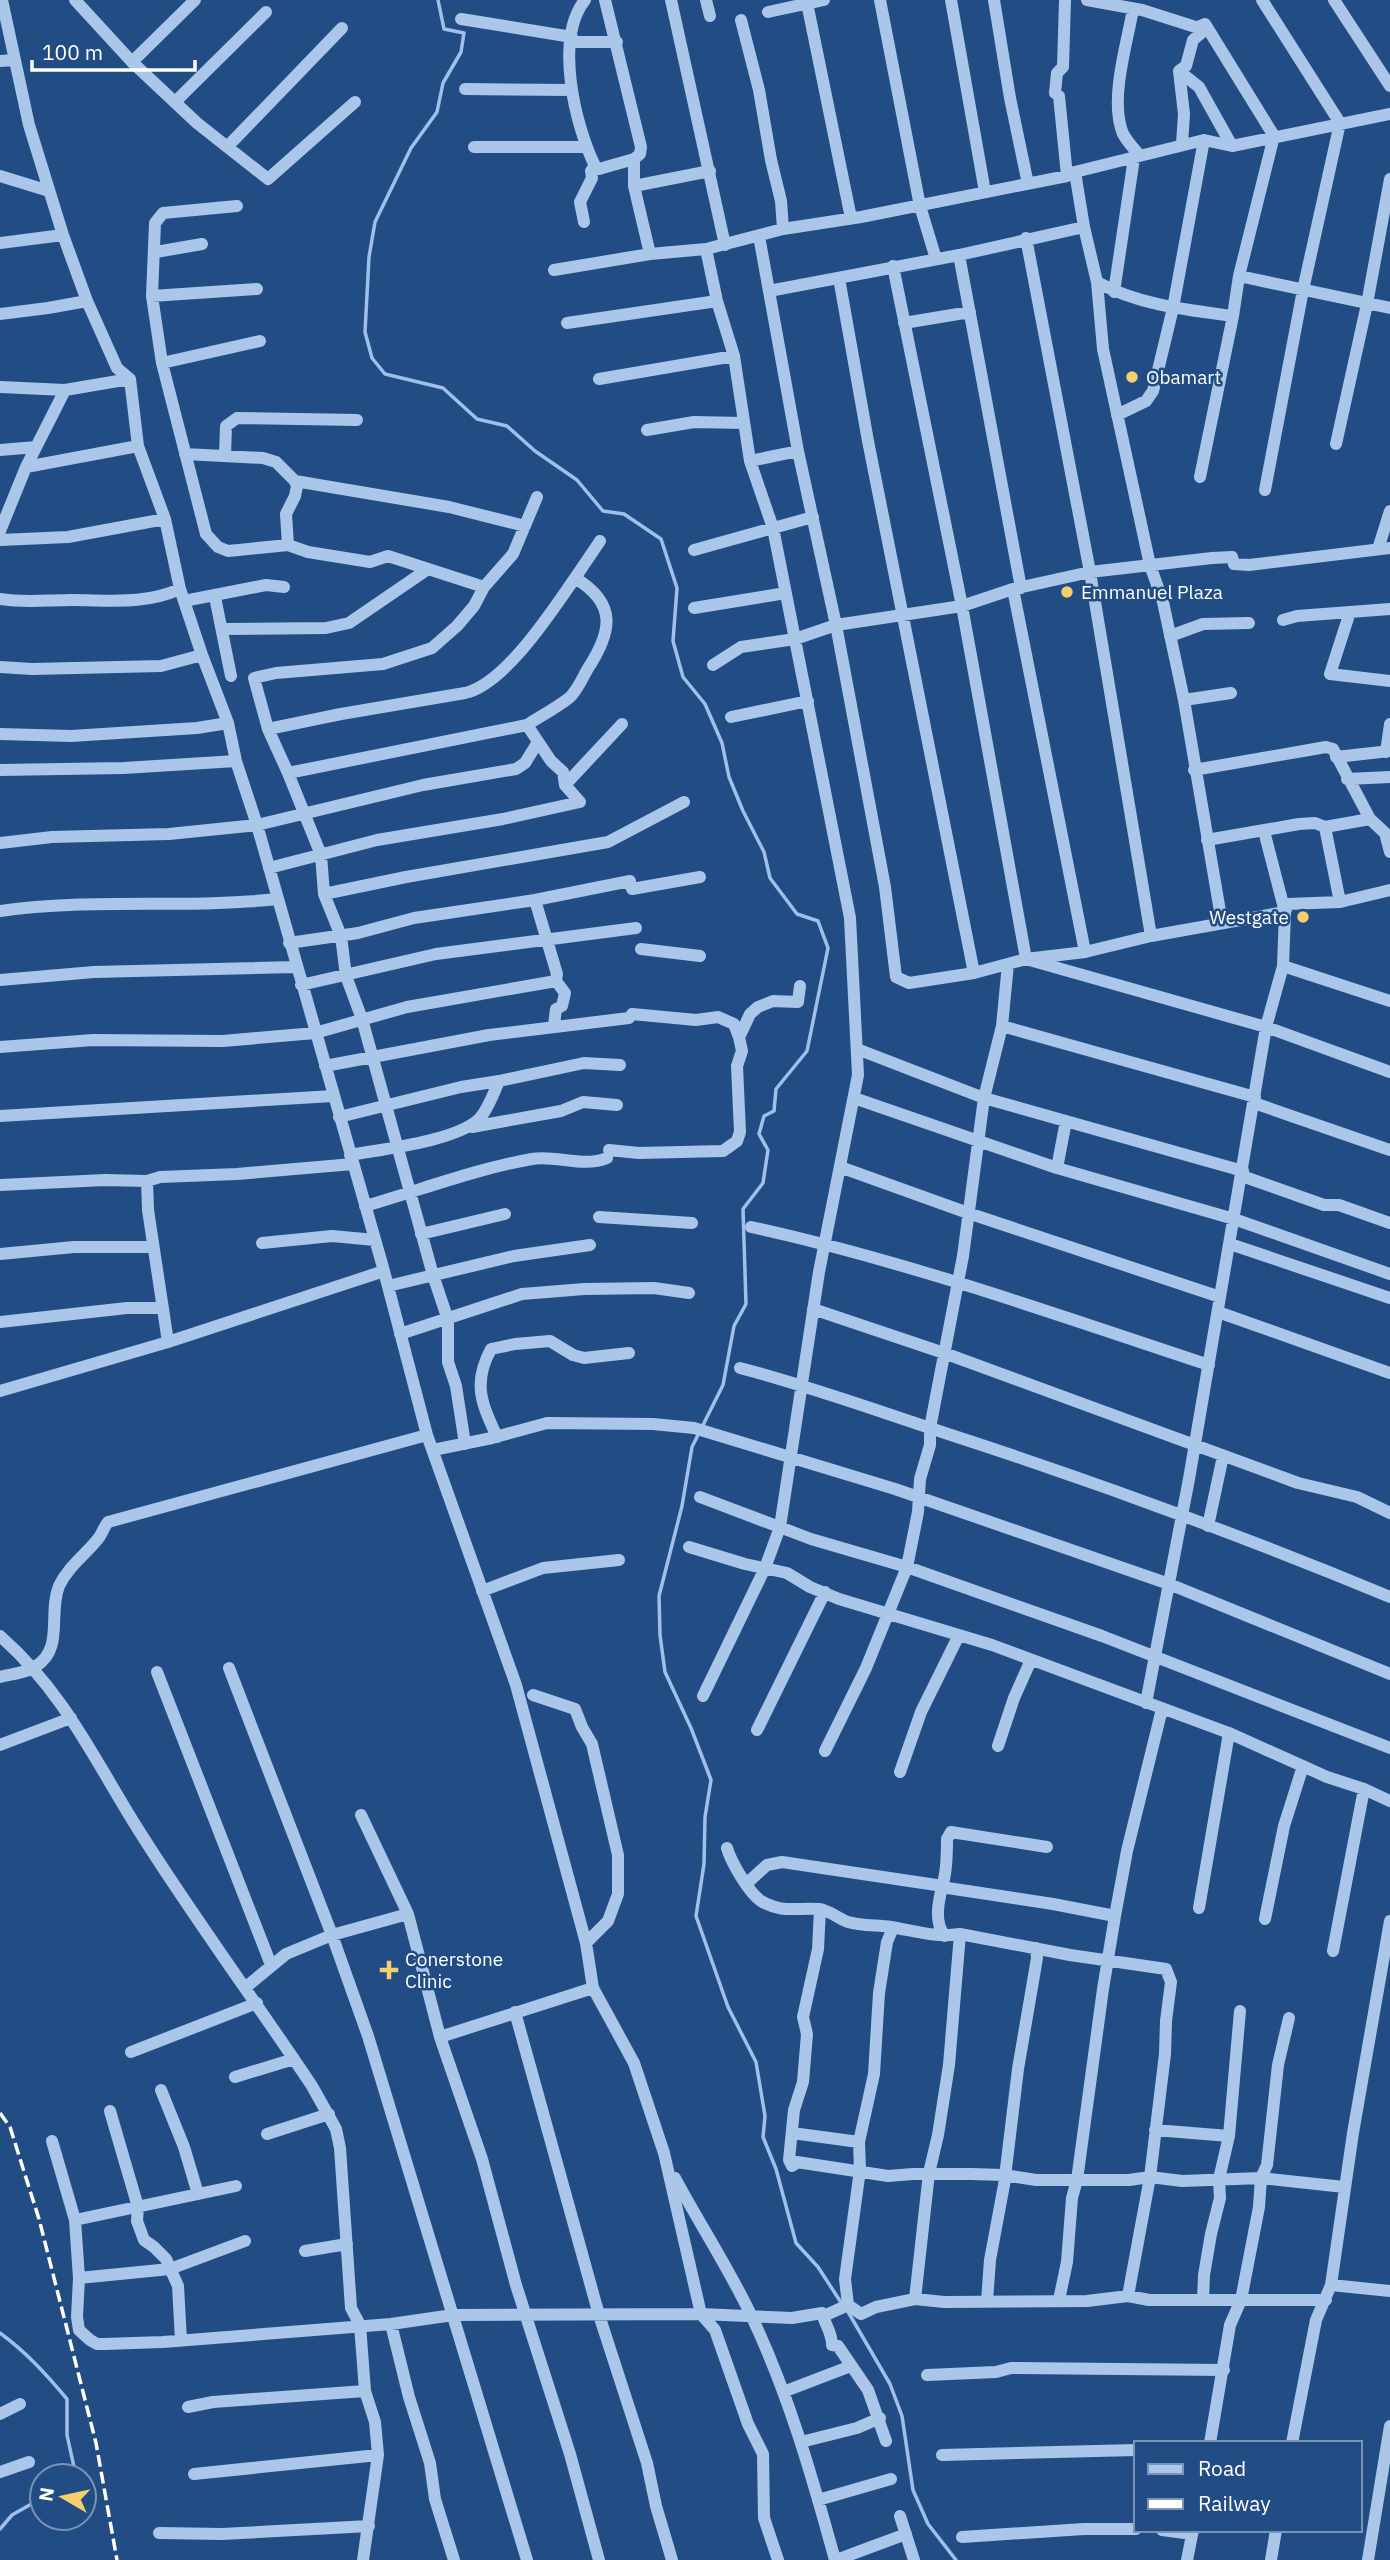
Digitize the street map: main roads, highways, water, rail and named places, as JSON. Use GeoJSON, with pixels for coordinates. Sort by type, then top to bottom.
{"type":"FeatureCollection","features":[{"type":"Feature","properties":{"kind":"waterway"},"geometry":{"type":"LineString","coordinates":[[438,0],[444,29],[464,33],[461,52],[443,83],[437,112],[411,148],[375,222],[369,257],[365,332],[372,358],[385,374],[443,388],[477,419],[507,426],[535,451],[577,480],[603,511],[624,514],[661,539],[677,588],[673,641],[683,677],[705,704],[722,743],[729,777],[764,852],[770,878],[797,914],[818,921],[828,948],[807,1051],[776,1089],[774,1111],[764,1116],[759,1134],[768,1150],[763,1183],[743,1209],[746,1304],[734,1326],[723,1385],[692,1447],[682,1506],[659,1596],[665,1672],[711,1780],[705,1817],[704,1864],[696,1916],[728,2007],[756,2062],[765,2116],[763,2137],[776,2169],[796,2243],[818,2267],[842,2304]]}},
{"type":"Feature","properties":{"kind":"waterway"},"geometry":{"type":"LineString","coordinates":[[847,2310],[890,2384],[902,2416],[913,2490],[928,2524],[956,2560]]}},
{"type":"Feature","properties":{"kind":"waterway"},"geometry":{"type":"LineString","coordinates":[[0,2333],[35,2364],[67,2399],[67,2435],[73,2462]]}},
{"type":"Feature","properties":{"kind":"waterway"},"geometry":{"type":"LineString","coordinates":[[0,2529],[12,2515],[28,2506]]}},
{"type":"Feature","properties":{"kind":"railway"},"geometry":{"type":"LineString","coordinates":[[0,2113],[10,2127],[39,2219],[96,2443],[117,2560]]}},
{"type":"Feature","properties":{"kind":"place","name":"Obamart"},"geometry":{"type":"Point","coordinates":[1132,377]}},
{"type":"Feature","properties":{"kind":"place","name":"Emmanuel Plaza"},"geometry":{"type":"Point","coordinates":[1067,592]}},
{"type":"Feature","properties":{"kind":"place","name":"Westgate"},"geometry":{"type":"Point","coordinates":[1303,917]}},
{"type":"Feature","properties":{"kind":"place","name":"Conerstone Clinic"},"geometry":{"type":"Point","coordinates":[389,1970]}}]}
